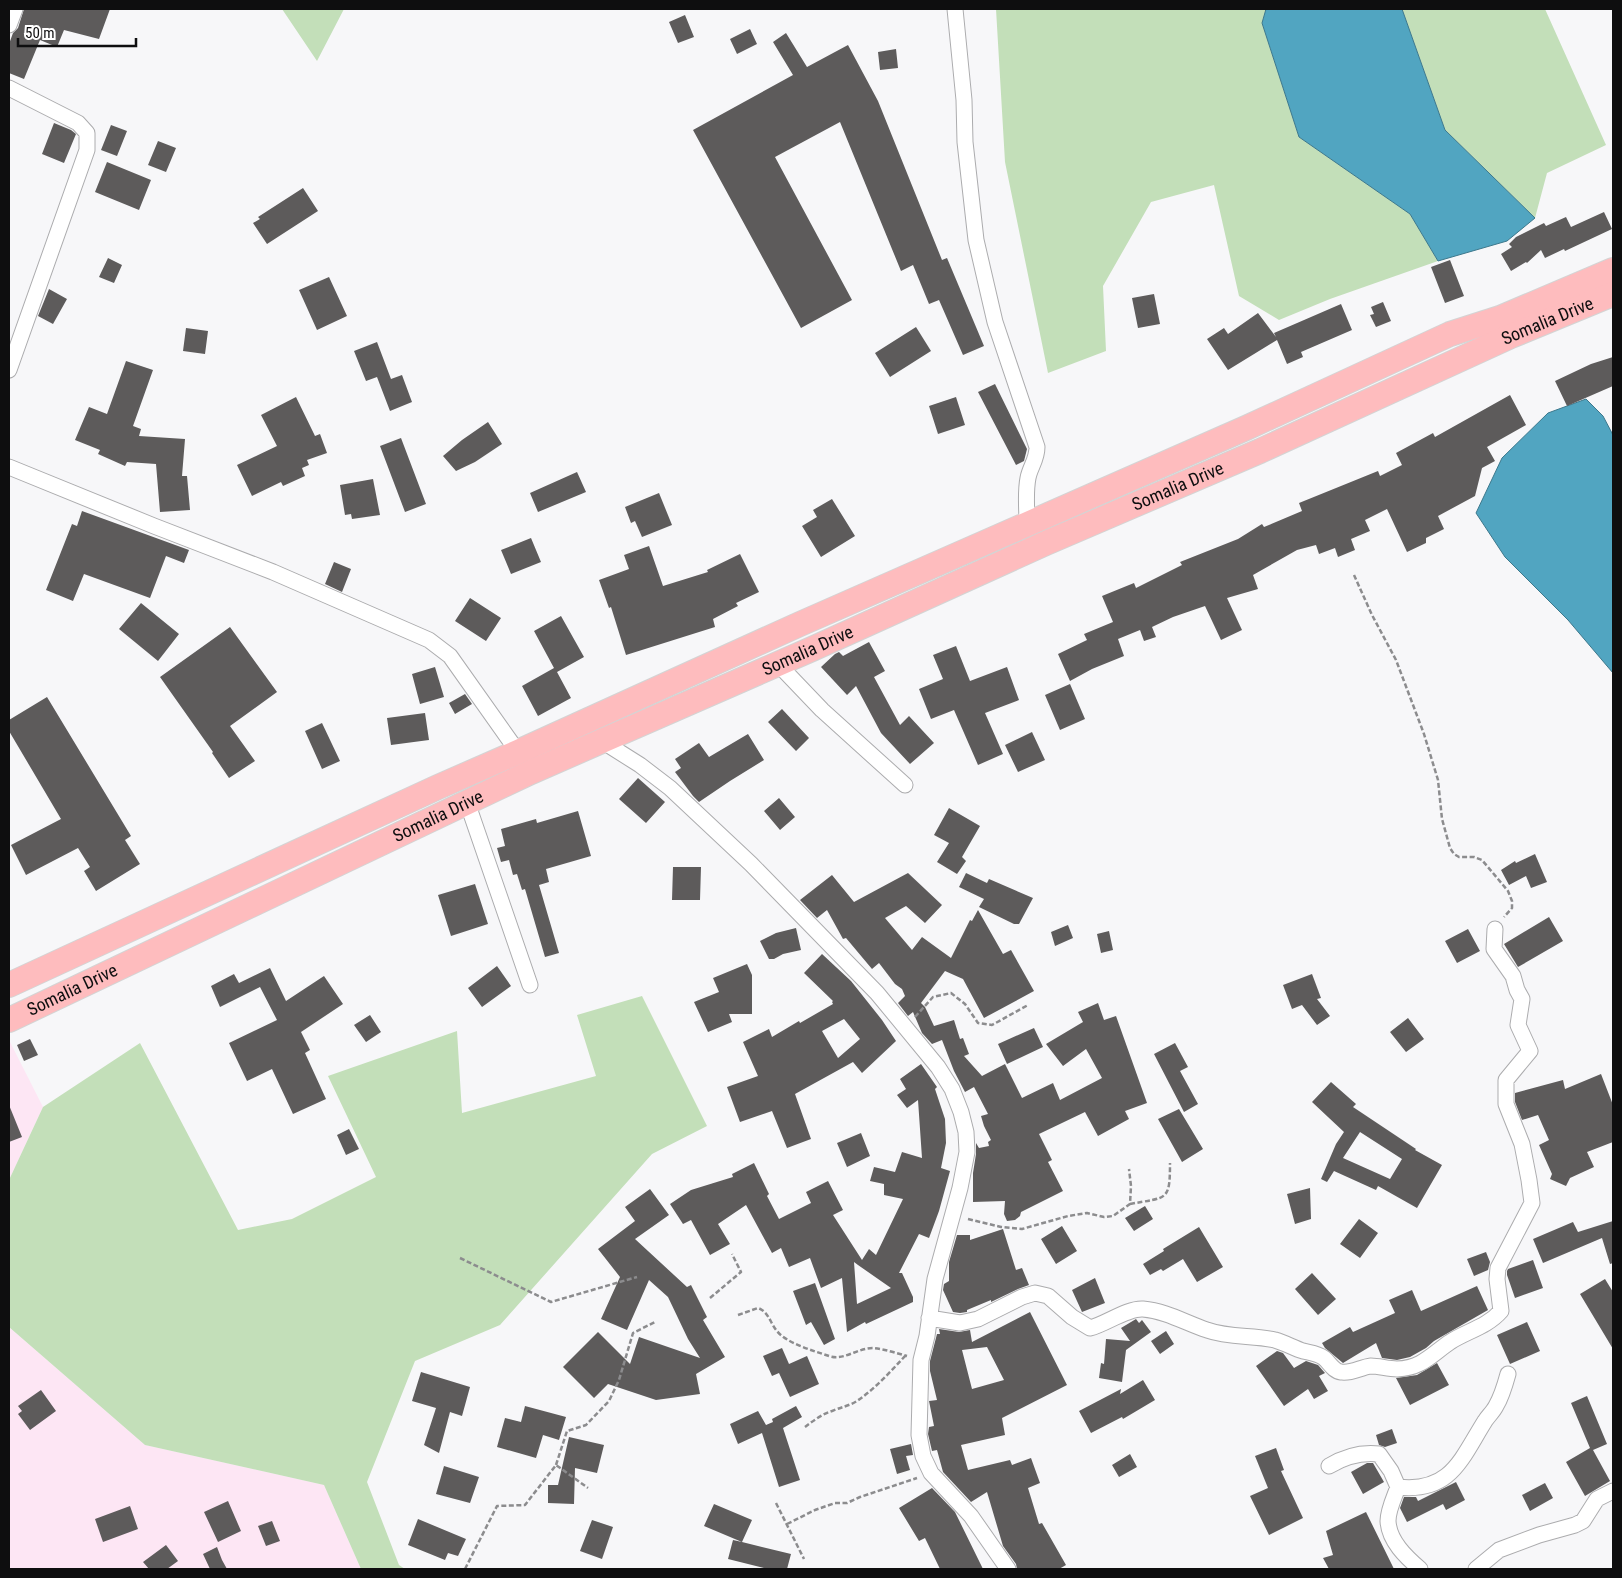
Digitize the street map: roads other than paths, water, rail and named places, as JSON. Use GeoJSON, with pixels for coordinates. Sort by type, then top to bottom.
{"type":"FeatureCollection","features":[{"type":"Feature","properties":{"kind":"main road","name":"Somalia Drive"},"geometry":{"type":"LineString","coordinates":[[9,985],[438,786],[1246,428],[1450,334],[1500,318],[1613,270]]}},
{"type":"Feature","properties":{"kind":"main road","name":"Somalia Drive"},"geometry":{"type":"LineString","coordinates":[[9,1020],[467,802],[1046,543],[1260,451],[1511,336],[1613,294]]}},
{"type":"Feature","properties":{"kind":"street"},"geometry":{"type":"LineString","coordinates":[[9,25],[15,9]]}},
{"type":"Feature","properties":{"kind":"street"},"geometry":{"type":"LineString","coordinates":[[955,9],[964,100],[965,142],[976,240],[995,322],[1037,447],[1037,456],[1028,476],[1026,488],[1027,524]]}},
{"type":"Feature","properties":{"kind":"street"},"geometry":{"type":"LineString","coordinates":[[9,88],[78,122],[87,133],[87,150],[9,370]]}},
{"type":"Feature","properties":{"kind":"street"},"geometry":{"type":"LineString","coordinates":[[9,467],[273,572],[429,640],[450,656],[518,752]]}},
{"type":"Feature","properties":{"kind":"street"},"geometry":{"type":"LineString","coordinates":[[778,664],[822,710],[905,785]]}},
{"type":"Feature","properties":{"kind":"street"},"geometry":{"type":"LineString","coordinates":[[602,741],[663,782],[751,864],[877,993],[938,1067],[952,1089],[966,1132],[967,1152],[960,1188],[935,1279],[921,1360],[920,1435],[922,1456],[931,1473],[971,1516],[1008,1569]]}},
{"type":"Feature","properties":{"kind":"street"},"geometry":{"type":"LineString","coordinates":[[467,802],[530,985]]}},
{"type":"Feature","properties":{"kind":"street"},"geometry":{"type":"LineString","coordinates":[[929,1318],[960,1323],[978,1319],[1022,1297],[1035,1293],[1048,1296],[1072,1317],[1090,1328],[1102,1326],[1120,1316],[1141,1309],[1160,1312],[1209,1331],[1275,1340],[1305,1352],[1317,1354],[1326,1360],[1333,1369],[1340,1372],[1350,1372],[1369,1366],[1397,1369],[1408,1368],[1421,1363],[1449,1343],[1492,1321],[1501,1311],[1497,1279],[1498,1268],[1532,1203],[1522,1144],[1506,1104],[1506,1080],[1530,1051],[1518,1025],[1522,999],[1513,976],[1494,948],[1495,929]]}},
{"type":"Feature","properties":{"kind":"street"},"geometry":{"type":"LineString","coordinates":[[1398,1487],[1424,1487],[1438,1482],[1453,1470],[1467,1452],[1486,1419],[1496,1408],[1504,1392],[1508,1374]]}},
{"type":"Feature","properties":{"kind":"street"},"geometry":{"type":"LineString","coordinates":[[1329,1466],[1339,1460],[1367,1453],[1379,1454],[1391,1471],[1398,1487],[1391,1504],[1388,1522],[1393,1538],[1404,1556],[1420,1569]]}},
{"type":"Feature","properties":{"kind":"street"},"geometry":{"type":"LineString","coordinates":[[1476,1569],[1499,1550],[1539,1535],[1576,1525],[1583,1521],[1597,1499],[1613,1491]]}},
{"type":"Feature","properties":{"kind":"water"},"geometry":{"type":"Polygon","coordinates":[[[1266,9],[1402,9],[1445,130],[1535,218],[1507,241],[1438,261],[1410,214],[1299,137],[1262,23],[1266,9]]]}},
{"type":"Feature","properties":{"kind":"water"},"geometry":{"type":"Polygon","coordinates":[[[1586,399],[1603,416],[1613,435],[1613,673],[1568,620],[1505,557],[1476,513],[1502,458],[1548,413],[1586,399]]]}}]}
